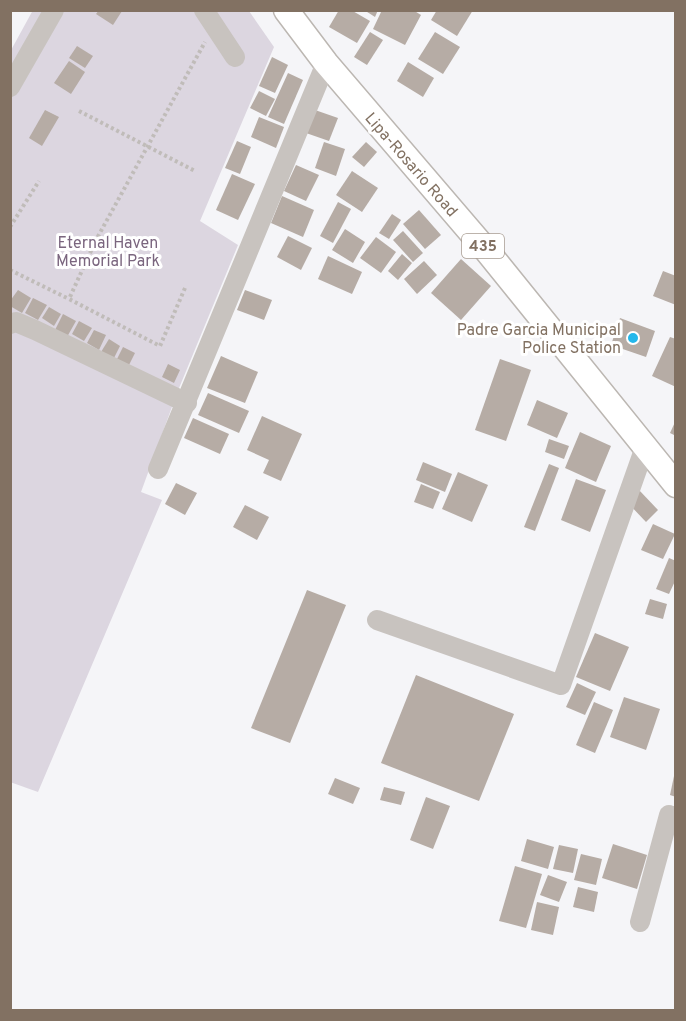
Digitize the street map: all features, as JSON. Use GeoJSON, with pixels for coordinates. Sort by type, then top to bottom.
{"type":"FeatureCollection","features":[{"type":"Feature","properties":{"kind":"main road","name":"Lipa-Rosario Road"},"geometry":{"type":"LineString","coordinates":[[286,10],[326,63],[487,251],[675,485]]}},
{"type":"Feature","properties":{"kind":"street"},"geometry":{"type":"LineString","coordinates":[[10,87],[54,10]]}},
{"type":"Feature","properties":{"kind":"street"},"geometry":{"type":"LineString","coordinates":[[209,18],[235,57]]}},
{"type":"Feature","properties":{"kind":"street"},"geometry":{"type":"LineString","coordinates":[[158,469],[326,63]]}},
{"type":"Feature","properties":{"kind":"street"},"geometry":{"type":"LineString","coordinates":[[10,324],[16,322],[35,330],[187,403]]}},
{"type":"Feature","properties":{"kind":"street"},"geometry":{"type":"LineString","coordinates":[[377,620],[561,685],[645,447]]}},
{"type":"Feature","properties":{"kind":"street"},"geometry":{"type":"LineString","coordinates":[[640,922],[669,815],[675,817]]}},
{"type":"Feature","properties":{"kind":"path"},"geometry":{"type":"LineString","coordinates":[[69,299],[96,240],[146,146],[209,18]]}},
{"type":"Feature","properties":{"kind":"path"},"geometry":{"type":"LineString","coordinates":[[79,111],[195,171]]}},
{"type":"Feature","properties":{"kind":"path"},"geometry":{"type":"LineString","coordinates":[[10,227],[39,181]]}},
{"type":"Feature","properties":{"kind":"path"},"geometry":{"type":"LineString","coordinates":[[10,270],[159,346],[185,288]]}},
{"type":"Feature","properties":{"kind":"green space","name":"Eternal Haven Memorial Park"},"geometry":{"type":"Polygon","coordinates":[[[33,10],[249,11],[274,47],[200,221],[238,245],[177,393],[141,492],[162,500],[38,792],[10,782],[10,52],[33,10]]]}},
{"type":"Feature","properties":{"kind":"building"},"geometry":{"type":"Polygon","coordinates":[[[99,10],[122,11],[113,25],[96,14],[99,10]]]}},
{"type":"Feature","properties":{"kind":"building"},"geometry":{"type":"Polygon","coordinates":[[[339,10],[351,10],[370,21],[357,43],[329,27],[339,10]]]}},
{"type":"Feature","properties":{"kind":"building"},"geometry":{"type":"Polygon","coordinates":[[[364,10],[378,10],[375,17],[364,10]]]}},
{"type":"Feature","properties":{"kind":"building"},"geometry":{"type":"Polygon","coordinates":[[[382,10],[413,10],[421,15],[405,45],[373,29],[382,10]]]}},
{"type":"Feature","properties":{"kind":"building"},"geometry":{"type":"Polygon","coordinates":[[[437,10],[473,10],[457,36],[431,20],[437,10]]]}},
{"type":"Feature","properties":{"kind":"building"},"geometry":{"type":"Polygon","coordinates":[[[370,32],[383,40],[367,65],[354,57],[370,32]]]}},
{"type":"Feature","properties":{"kind":"building"},"geometry":{"type":"Polygon","coordinates":[[[435,32],[460,47],[443,74],[418,59],[435,32]]]}},
{"type":"Feature","properties":{"kind":"building"},"geometry":{"type":"Polygon","coordinates":[[[77,46],[93,56],[85,68],[69,58],[77,46]]]}},
{"type":"Feature","properties":{"kind":"building"},"geometry":{"type":"Polygon","coordinates":[[[272,57],[288,65],[275,93],[259,86],[272,57]]]}},
{"type":"Feature","properties":{"kind":"building"},"geometry":{"type":"Polygon","coordinates":[[[69,61],[85,72],[71,94],[54,83],[69,61]]]}},
{"type":"Feature","properties":{"kind":"building"},"geometry":{"type":"Polygon","coordinates":[[[408,62],[434,78],[423,97],[397,81],[408,62]]]}},
{"type":"Feature","properties":{"kind":"building"},"geometry":{"type":"Polygon","coordinates":[[[288,73],[303,80],[284,124],[268,117],[288,73]]]}},
{"type":"Feature","properties":{"kind":"building"},"geometry":{"type":"Polygon","coordinates":[[[259,91],[275,99],[266,116],[250,108],[259,91]]]}},
{"type":"Feature","properties":{"kind":"building"},"geometry":{"type":"Polygon","coordinates":[[[45,110],[59,117],[42,146],[29,138],[45,110]]]}},
{"type":"Feature","properties":{"kind":"building"},"geometry":{"type":"Polygon","coordinates":[[[315,110],[338,118],[329,141],[306,133],[315,110]]]}},
{"type":"Feature","properties":{"kind":"building"},"geometry":{"type":"Polygon","coordinates":[[[259,117],[284,127],[276,148],[251,137],[259,117]]]}},
{"type":"Feature","properties":{"kind":"building"},"geometry":{"type":"Polygon","coordinates":[[[237,141],[251,147],[240,174],[225,168],[237,141]]]}},
{"type":"Feature","properties":{"kind":"building"},"geometry":{"type":"Polygon","coordinates":[[[324,142],[345,149],[336,176],[315,168],[324,142]]]}},
{"type":"Feature","properties":{"kind":"building"},"geometry":{"type":"Polygon","coordinates":[[[366,142],[377,152],[364,167],[352,157],[366,142]]]}},
{"type":"Feature","properties":{"kind":"building"},"geometry":{"type":"Polygon","coordinates":[[[296,165],[319,175],[306,201],[284,191],[296,165]]]}},
{"type":"Feature","properties":{"kind":"building"},"geometry":{"type":"Polygon","coordinates":[[[352,171],[378,188],[362,212],[336,195],[352,171]]]}},
{"type":"Feature","properties":{"kind":"building"},"geometry":{"type":"Polygon","coordinates":[[[232,174],[255,184],[238,220],[216,210],[232,174]]]}},
{"type":"Feature","properties":{"kind":"building"},"geometry":{"type":"Polygon","coordinates":[[[282,196],[314,210],[303,237],[271,223],[282,196]]]}},
{"type":"Feature","properties":{"kind":"building"},"geometry":{"type":"Polygon","coordinates":[[[338,202],[351,209],[333,243],[320,236],[338,202]]]}},
{"type":"Feature","properties":{"kind":"building"},"geometry":{"type":"Polygon","coordinates":[[[419,210],[441,235],[425,249],[403,224],[419,210]]]}},
{"type":"Feature","properties":{"kind":"building"},"geometry":{"type":"Polygon","coordinates":[[[392,214],[401,220],[389,239],[379,233],[392,214]]]}},
{"type":"Feature","properties":{"kind":"building"},"geometry":{"type":"Polygon","coordinates":[[[345,229],[365,242],[353,263],[332,250],[345,229]]]}},
{"type":"Feature","properties":{"kind":"building"},"geometry":{"type":"Polygon","coordinates":[[[403,231],[423,253],[413,262],[393,240],[403,231]]]}},
{"type":"Feature","properties":{"kind":"building"},"geometry":{"type":"Polygon","coordinates":[[[288,236],[312,248],[301,270],[277,257],[288,236]]]}},
{"type":"Feature","properties":{"kind":"building"},"geometry":{"type":"Polygon","coordinates":[[[376,237],[396,252],[381,273],[360,258],[376,237]]]}},
{"type":"Feature","properties":{"kind":"building"},"geometry":{"type":"Polygon","coordinates":[[[402,254],[412,263],[398,280],[388,271],[402,254]]]}},
{"type":"Feature","properties":{"kind":"building"},"geometry":{"type":"Polygon","coordinates":[[[328,256],[362,272],[352,294],[318,279],[328,256]]]}},
{"type":"Feature","properties":{"kind":"building"},"geometry":{"type":"Polygon","coordinates":[[[461,259],[491,286],[461,320],[431,293],[461,259]]]}},
{"type":"Feature","properties":{"kind":"building"},"geometry":{"type":"Polygon","coordinates":[[[424,261],[437,275],[417,294],[404,279],[424,261]]]}},
{"type":"Feature","properties":{"kind":"building"},"geometry":{"type":"Polygon","coordinates":[[[663,271],[676,276],[676,305],[653,296],[663,271]]]}},
{"type":"Feature","properties":{"kind":"building"},"geometry":{"type":"Polygon","coordinates":[[[18,290],[31,298],[22,313],[10,306],[10,301],[18,290]]]}},
{"type":"Feature","properties":{"kind":"building"},"geometry":{"type":"Polygon","coordinates":[[[245,290],[272,300],[264,320],[237,310],[245,290]]]}},
{"type":"Feature","properties":{"kind":"building"},"geometry":{"type":"Polygon","coordinates":[[[33,298],[47,305],[38,320],[25,313],[33,298]]]}},
{"type":"Feature","properties":{"kind":"building"},"geometry":{"type":"Polygon","coordinates":[[[49,307],[61,314],[54,326],[42,318],[49,307]]]}},
{"type":"Feature","properties":{"kind":"building"},"geometry":{"type":"Polygon","coordinates":[[[63,314],[76,321],[67,337],[55,330],[63,314]]]}},
{"type":"Feature","properties":{"kind":"building","name":"Padre Garcia Municipal Police Station"},"geometry":{"type":"Polygon","coordinates":[[[620,318],[655,331],[646,357],[611,345],[620,318]]]}},
{"type":"Feature","properties":{"kind":"building"},"geometry":{"type":"Polygon","coordinates":[[[79,321],[92,328],[84,341],[72,334],[79,321]]]}},
{"type":"Feature","properties":{"kind":"building"},"geometry":{"type":"Polygon","coordinates":[[[94,330],[106,335],[99,350],[87,343],[94,330]]]}},
{"type":"Feature","properties":{"kind":"building"},"geometry":{"type":"Polygon","coordinates":[[[670,337],[676,339],[676,387],[652,376],[670,337]]]}},
{"type":"Feature","properties":{"kind":"building"},"geometry":{"type":"Polygon","coordinates":[[[109,339],[120,346],[114,358],[101,352],[109,339]]]}},
{"type":"Feature","properties":{"kind":"building"},"geometry":{"type":"Polygon","coordinates":[[[123,347],[135,353],[129,365],[117,359],[123,347]]]}},
{"type":"Feature","properties":{"kind":"building"},"geometry":{"type":"Polygon","coordinates":[[[221,356],[258,372],[245,403],[207,388],[221,356]]]}},
{"type":"Feature","properties":{"kind":"building"},"geometry":{"type":"Polygon","coordinates":[[[500,359],[531,370],[506,441],[475,430],[500,359]]]}},
{"type":"Feature","properties":{"kind":"building"},"geometry":{"type":"Polygon","coordinates":[[[168,364],[180,370],[174,383],[162,377],[168,364]]]}},
{"type":"Feature","properties":{"kind":"building"},"geometry":{"type":"Polygon","coordinates":[[[208,393],[249,411],[239,433],[198,415],[208,393]]]}},
{"type":"Feature","properties":{"kind":"building"},"geometry":{"type":"Polygon","coordinates":[[[537,400],[568,413],[557,438],[527,425],[537,400]]]}},
{"type":"Feature","properties":{"kind":"building"},"geometry":{"type":"Polygon","coordinates":[[[262,416],[302,434],[281,481],[263,473],[269,460],[247,450],[262,416]]]}},
{"type":"Feature","properties":{"kind":"building"},"geometry":{"type":"Polygon","coordinates":[[[193,418],[229,434],[220,454],[184,438],[193,418]]]}},
{"type":"Feature","properties":{"kind":"building"},"geometry":{"type":"Polygon","coordinates":[[[676,420],[676,436],[670,433],[676,420]]]}},
{"type":"Feature","properties":{"kind":"building"},"geometry":{"type":"Polygon","coordinates":[[[580,432],[611,446],[596,482],[565,468],[580,432]]]}},
{"type":"Feature","properties":{"kind":"building"},"geometry":{"type":"Polygon","coordinates":[[[549,439],[569,446],[564,459],[545,452],[549,439]]]}},
{"type":"Feature","properties":{"kind":"building"},"geometry":{"type":"Polygon","coordinates":[[[423,462],[452,474],[445,492],[416,480],[423,462]]]}},
{"type":"Feature","properties":{"kind":"building"},"geometry":{"type":"Polygon","coordinates":[[[549,464],[559,468],[535,531],[524,527],[549,464]]]}},
{"type":"Feature","properties":{"kind":"building"},"geometry":{"type":"Polygon","coordinates":[[[458,472],[488,485],[472,522],[442,509],[458,472]]]}},
{"type":"Feature","properties":{"kind":"building"},"geometry":{"type":"Polygon","coordinates":[[[576,479],[606,490],[590,532],[561,520],[576,479]]]}},
{"type":"Feature","properties":{"kind":"building"},"geometry":{"type":"Polygon","coordinates":[[[176,483],[197,493],[185,515],[165,504],[176,483]]]}},
{"type":"Feature","properties":{"kind":"building"},"geometry":{"type":"Polygon","coordinates":[[[421,484],[440,492],[433,509],[414,502],[421,484]]]}},
{"type":"Feature","properties":{"kind":"building"},"geometry":{"type":"Polygon","coordinates":[[[639,490],[658,510],[646,522],[627,502],[639,490]]]}},
{"type":"Feature","properties":{"kind":"building"},"geometry":{"type":"Polygon","coordinates":[[[245,505],[269,517],[257,540],[233,527],[245,505]]]}},
{"type":"Feature","properties":{"kind":"building"},"geometry":{"type":"Polygon","coordinates":[[[653,524],[675,534],[663,559],[641,550],[653,524]]]}},
{"type":"Feature","properties":{"kind":"building"},"geometry":{"type":"Polygon","coordinates":[[[669,558],[676,561],[676,579],[669,594],[656,589],[669,558]]]}},
{"type":"Feature","properties":{"kind":"building"},"geometry":{"type":"Polygon","coordinates":[[[307,590],[346,605],[290,743],[251,728],[307,590]]]}},
{"type":"Feature","properties":{"kind":"building"},"geometry":{"type":"Polygon","coordinates":[[[650,599],[667,604],[663,619],[645,614],[650,599]]]}},
{"type":"Feature","properties":{"kind":"building"},"geometry":{"type":"Polygon","coordinates":[[[595,633],[629,647],[610,691],[576,677],[595,633]]]}},
{"type":"Feature","properties":{"kind":"building"},"geometry":{"type":"Polygon","coordinates":[[[416,675],[514,714],[479,801],[381,763],[416,675]]]}},
{"type":"Feature","properties":{"kind":"building"},"geometry":{"type":"Polygon","coordinates":[[[577,683],[596,692],[585,715],[566,707],[577,683]]]}},
{"type":"Feature","properties":{"kind":"building"},"geometry":{"type":"Polygon","coordinates":[[[624,697],[660,709],[646,750],[610,737],[624,697]]]}},
{"type":"Feature","properties":{"kind":"building"},"geometry":{"type":"Polygon","coordinates":[[[594,702],[613,710],[595,753],[576,745],[594,702]]]}},
{"type":"Feature","properties":{"kind":"building"},"geometry":{"type":"Polygon","coordinates":[[[674,776],[676,776],[676,797],[670,795],[674,776]]]}},
{"type":"Feature","properties":{"kind":"building"},"geometry":{"type":"Polygon","coordinates":[[[335,778],[360,788],[353,804],[328,794],[335,778]]]}},
{"type":"Feature","properties":{"kind":"building"},"geometry":{"type":"Polygon","coordinates":[[[384,787],[405,792],[401,805],[380,800],[384,787]]]}},
{"type":"Feature","properties":{"kind":"building"},"geometry":{"type":"Polygon","coordinates":[[[426,797],[450,806],[433,849],[410,840],[426,797]]]}},
{"type":"Feature","properties":{"kind":"building"},"geometry":{"type":"Polygon","coordinates":[[[527,839],[554,847],[548,869],[521,861],[527,839]]]}},
{"type":"Feature","properties":{"kind":"building"},"geometry":{"type":"Polygon","coordinates":[[[613,844],[647,855],[637,889],[602,878],[613,844]]]}},
{"type":"Feature","properties":{"kind":"building"},"geometry":{"type":"Polygon","coordinates":[[[559,845],[578,849],[573,873],[553,869],[559,845]]]}},
{"type":"Feature","properties":{"kind":"building"},"geometry":{"type":"Polygon","coordinates":[[[581,854],[602,859],[596,885],[574,880],[581,854]]]}},
{"type":"Feature","properties":{"kind":"building"},"geometry":{"type":"Polygon","coordinates":[[[515,866],[542,874],[526,928],[499,921],[515,866]]]}},
{"type":"Feature","properties":{"kind":"building"},"geometry":{"type":"Polygon","coordinates":[[[548,875],[567,882],[559,902],[540,895],[548,875]]]}},
{"type":"Feature","properties":{"kind":"building"},"geometry":{"type":"Polygon","coordinates":[[[578,887],[598,892],[594,912],[573,907],[578,887]]]}},
{"type":"Feature","properties":{"kind":"building"},"geometry":{"type":"Polygon","coordinates":[[[537,902],[559,907],[553,935],[531,930],[537,902]]]}},
{"type":"Feature","properties":{"kind":"place","name":"Padre Garcia Municipal Police Station"},"geometry":{"type":"Point","coordinates":[633,338]}}]}
